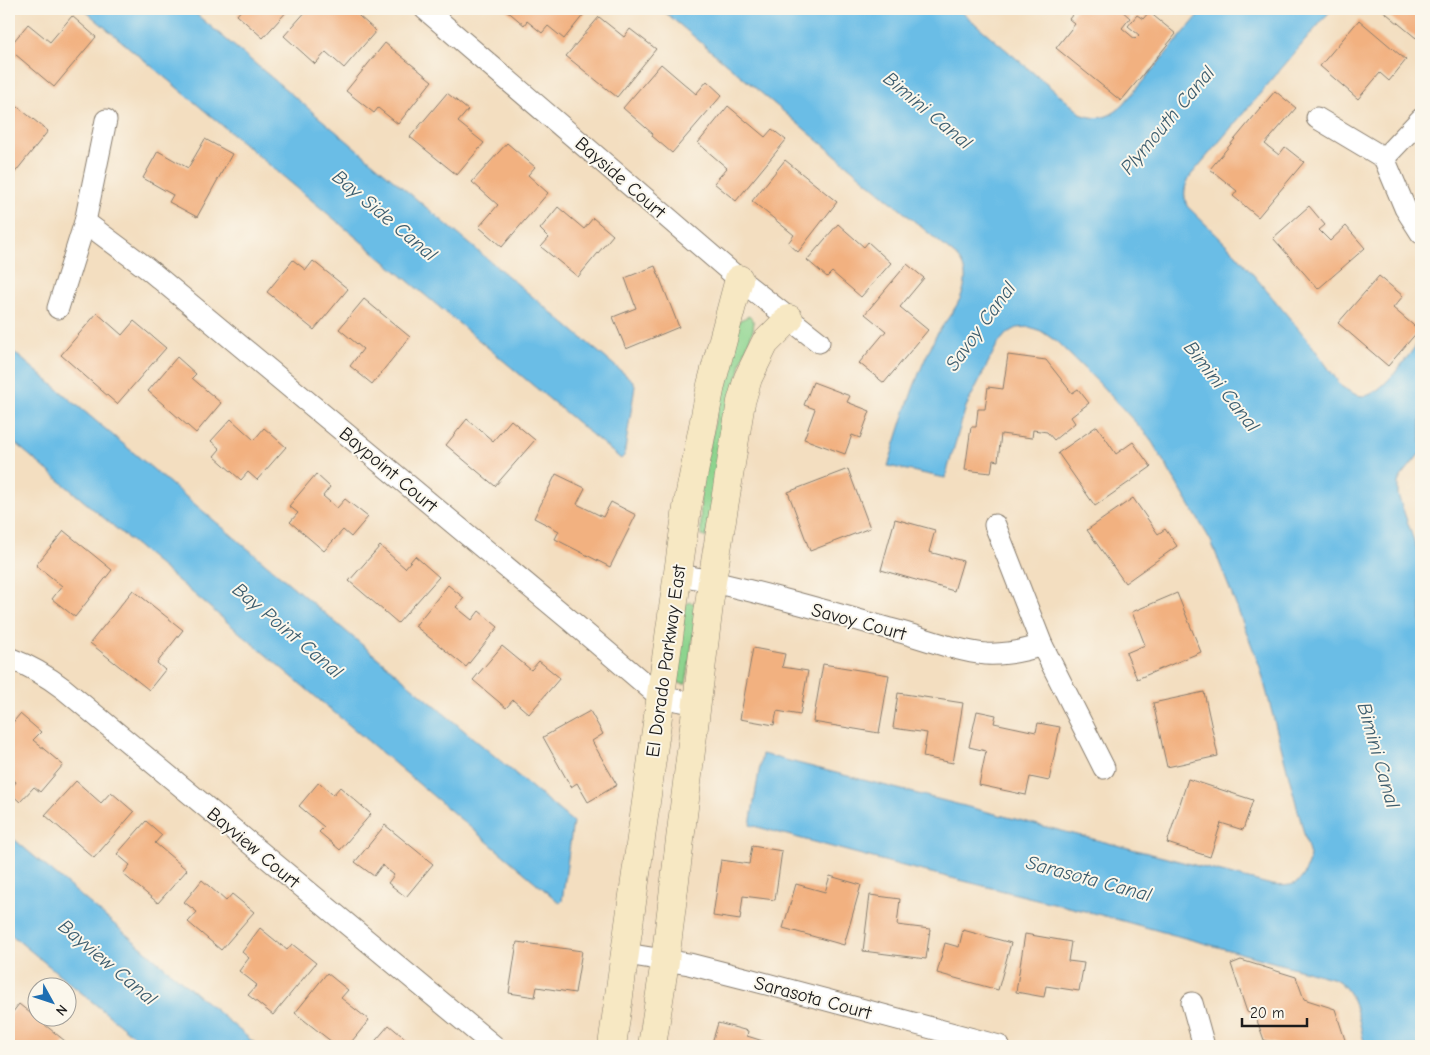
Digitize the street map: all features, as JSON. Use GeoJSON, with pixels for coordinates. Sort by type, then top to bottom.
{"type":"FeatureCollection","features":[{"type":"Feature","properties":{"kind":"street","name":"Bayside Court"},"geometry":{"type":"LineString","coordinates":[[425,9],[739,279],[819,342]]}},
{"type":"Feature","properties":{"kind":"street"},"geometry":{"type":"LineString","coordinates":[[1317,118],[1384,158],[1405,208],[1421,233]]}},
{"type":"Feature","properties":{"kind":"street"},"geometry":{"type":"LineString","coordinates":[[1384,158],[1421,119]]}},
{"type":"Feature","properties":{"kind":"street"},"geometry":{"type":"LineString","coordinates":[[58,308],[85,222],[106,120]]}},
{"type":"Feature","properties":{"kind":"street","name":"Baypoint Court"},"geometry":{"type":"LineString","coordinates":[[85,222],[148,269],[571,620],[660,697]]}},
{"type":"Feature","properties":{"kind":"street","name":"El Dorado Parkway East"},"geometry":{"type":"LineString","coordinates":[[612,1046],[687,508],[711,385],[739,279]]}},
{"type":"Feature","properties":{"kind":"street","name":"El Dorado Parkway East"},"geometry":{"type":"LineString","coordinates":[[652,1046],[665,961],[712,581],[741,402],[748,378],[765,343],[789,319]]}},
{"type":"Feature","properties":{"kind":"street"},"geometry":{"type":"LineString","coordinates":[[995,525],[1042,645],[1104,768]]}},
{"type":"Feature","properties":{"kind":"street","name":"Savoy Court"},"geometry":{"type":"LineString","coordinates":[[677,574],[712,581],[892,629],[969,652],[1005,654],[1024,651],[1042,645]]}},
{"type":"Feature","properties":{"kind":"street","name":"Bayview Court"},"geometry":{"type":"LineString","coordinates":[[9,658],[26,664],[46,675],[64,689],[494,1046]]}},
{"type":"Feature","properties":{"kind":"street"},"geometry":{"type":"LineString","coordinates":[[660,697],[697,704]]}},
{"type":"Feature","properties":{"kind":"street","name":"Sarasota Court"},"geometry":{"type":"LineString","coordinates":[[626,954],[689,964],[998,1046]]}},
{"type":"Feature","properties":{"kind":"street"},"geometry":{"type":"LineString","coordinates":[[1192,1003],[1204,1046]]}},
{"type":"Feature","properties":{"kind":"green space"},"geometry":{"type":"Polygon","coordinates":[[[749,316],[754,322],[753,330],[741,363],[706,538],[701,533],[700,486],[738,321],[749,316]]]}},
{"type":"Feature","properties":{"kind":"green space"},"geometry":{"type":"Polygon","coordinates":[[[690,602],[698,605],[686,684],[682,684],[676,681],[685,605],[690,602]]]}},
{"type":"Feature","properties":{"kind":"water","name":"Bay Side Canal"},"geometry":{"type":"Polygon","coordinates":[[[83,9],[190,9],[633,381],[635,386],[624,456],[621,459],[83,9]]]}},
{"type":"Feature","properties":{"kind":"water"},"geometry":{"type":"Polygon","coordinates":[[[661,9],[958,9],[1083,115],[1098,118],[1107,116],[1120,108],[1204,9],[1332,9],[1191,175],[1186,186],[1185,198],[1187,206],[1236,254],[1308,340],[1342,387],[1358,395],[1371,394],[1387,381],[1421,339],[1421,452],[1401,477],[1398,483],[1398,495],[1421,561],[1421,1046],[1365,1046],[1353,1000],[1335,979],[1101,915],[903,866],[750,825],[762,754],[1272,885],[1288,885],[1299,881],[1310,856],[1260,667],[1211,541],[1149,437],[1099,383],[1057,342],[1041,331],[1029,327],[1017,328],[1006,334],[997,345],[966,407],[945,478],[888,466],[925,359],[935,337],[957,305],[963,291],[965,281],[964,268],[956,256],[661,9]]]}},
{"type":"Feature","properties":{"kind":"water","name":"Bay Point Canal"},"geometry":{"type":"Polygon","coordinates":[[[9,348],[573,822],[562,901],[560,903],[9,438],[9,348]]]}},
{"type":"Feature","properties":{"kind":"water","name":"Bayview Canal"},"geometry":{"type":"Polygon","coordinates":[[[9,835],[258,1046],[146,1046],[78,990],[78,978],[64,978],[9,933],[9,835]]]}},
{"type":"Feature","properties":{"kind":"building"},"geometry":{"type":"Polygon","coordinates":[[[242,9],[289,9],[263,38],[237,15],[242,9]]]}},
{"type":"Feature","properties":{"kind":"building"},"geometry":{"type":"Polygon","coordinates":[[[308,9],[351,9],[376,31],[344,68],[326,52],[315,64],[284,36],[308,9]]]}},
{"type":"Feature","properties":{"kind":"building"},"geometry":{"type":"Polygon","coordinates":[[[505,9],[588,9],[564,39],[548,26],[542,33],[527,21],[524,25],[505,9]]]}},
{"type":"Feature","properties":{"kind":"building"},"geometry":{"type":"Polygon","coordinates":[[[1077,9],[1120,9],[1130,18],[1122,28],[1135,39],[1139,35],[1128,26],[1137,15],[1143,19],[1149,12],[1176,34],[1121,101],[1056,48],[1075,24],[1069,19],[1077,9]]]}},
{"type":"Feature","properties":{"kind":"building"},"geometry":{"type":"Polygon","coordinates":[[[1381,9],[1421,9],[1421,31],[1416,38],[1381,9]]]}},
{"type":"Feature","properties":{"kind":"building"},"geometry":{"type":"Polygon","coordinates":[[[72,16],[96,37],[54,87],[9,47],[28,24],[50,42],[72,16]]]}},
{"type":"Feature","properties":{"kind":"building"},"geometry":{"type":"Polygon","coordinates":[[[599,17],[624,37],[630,29],[656,49],[617,97],[566,56],[599,17]]]}},
{"type":"Feature","properties":{"kind":"building"},"geometry":{"type":"Polygon","coordinates":[[[1359,20],[1406,60],[1389,81],[1380,73],[1358,99],[1320,66],[1359,20]]]}},
{"type":"Feature","properties":{"kind":"building"},"geometry":{"type":"Polygon","coordinates":[[[385,43],[432,81],[398,124],[378,108],[374,113],[346,91],[385,43]]]}},
{"type":"Feature","properties":{"kind":"building"},"geometry":{"type":"Polygon","coordinates":[[[661,64],[696,94],[707,81],[722,95],[672,153],[623,108],[661,64]]]}},
{"type":"Feature","properties":{"kind":"building"},"geometry":{"type":"Polygon","coordinates":[[[1275,91],[1296,108],[1265,144],[1279,155],[1285,147],[1304,162],[1258,217],[1233,196],[1237,191],[1210,169],[1275,91]]]}},
{"type":"Feature","properties":{"kind":"building"},"geometry":{"type":"Polygon","coordinates":[[[447,93],[468,110],[458,122],[484,143],[457,175],[410,137],[447,93]]]}},
{"type":"Feature","properties":{"kind":"building"},"geometry":{"type":"Polygon","coordinates":[[[9,100],[48,131],[9,180],[9,100]]]}},
{"type":"Feature","properties":{"kind":"building"},"geometry":{"type":"Polygon","coordinates":[[[728,106],[765,137],[772,129],[786,140],[736,201],[714,183],[727,168],[698,143],[728,106]]]}},
{"type":"Feature","properties":{"kind":"building"},"geometry":{"type":"Polygon","coordinates":[[[205,139],[232,154],[197,217],[169,202],[173,195],[143,178],[158,151],[188,168],[205,139]]]}},
{"type":"Feature","properties":{"kind":"building"},"geometry":{"type":"Polygon","coordinates":[[[507,143],[535,167],[528,175],[548,193],[502,247],[479,227],[498,205],[472,182],[507,143]]]}},
{"type":"Feature","properties":{"kind":"building"},"geometry":{"type":"Polygon","coordinates":[[[785,160],[837,202],[798,252],[788,243],[794,235],[752,201],[785,160]]]}},
{"type":"Feature","properties":{"kind":"building"},"geometry":{"type":"Polygon","coordinates":[[[1309,206],[1325,225],[1319,230],[1330,241],[1346,226],[1365,248],[1318,289],[1273,238],[1309,206]]]}},
{"type":"Feature","properties":{"kind":"building"},"geometry":{"type":"Polygon","coordinates":[[[558,207],[584,229],[593,218],[613,235],[578,277],[541,247],[549,238],[540,229],[558,207]]]}},
{"type":"Feature","properties":{"kind":"building"},"geometry":{"type":"Polygon","coordinates":[[[838,224],[864,247],[868,242],[891,263],[861,297],[832,272],[827,277],[807,260],[838,224]]]}},
{"type":"Feature","properties":{"kind":"building"},"geometry":{"type":"Polygon","coordinates":[[[293,260],[306,270],[313,261],[348,289],[314,330],[267,292],[293,260]]]}},
{"type":"Feature","properties":{"kind":"building"},"geometry":{"type":"Polygon","coordinates":[[[907,264],[924,278],[900,307],[928,330],[884,383],[859,363],[886,331],[865,314],[907,264]]]}},
{"type":"Feature","properties":{"kind":"building"},"geometry":{"type":"Polygon","coordinates":[[[655,266],[679,327],[626,349],[613,317],[636,308],[625,278],[655,266]]]}},
{"type":"Feature","properties":{"kind":"building"},"geometry":{"type":"Polygon","coordinates":[[[1379,276],[1403,296],[1393,308],[1419,330],[1388,366],[1338,323],[1379,276]]]}},
{"type":"Feature","properties":{"kind":"building"},"geometry":{"type":"Polygon","coordinates":[[[364,299],[410,337],[372,384],[350,366],[363,349],[339,329],[364,299]]]}},
{"type":"Feature","properties":{"kind":"building"},"geometry":{"type":"Polygon","coordinates":[[[97,313],[122,335],[134,321],[166,348],[117,404],[61,355],[97,313]]]}},
{"type":"Feature","properties":{"kind":"building"},"geometry":{"type":"Polygon","coordinates":[[[1008,355],[1046,360],[1072,393],[1078,389],[1089,403],[1071,417],[1075,423],[1054,440],[1047,432],[1033,430],[1032,438],[1001,434],[998,461],[993,460],[991,473],[965,470],[971,427],[976,427],[978,409],[985,409],[988,387],[1003,389],[1008,355]]]}},
{"type":"Feature","properties":{"kind":"building"},"geometry":{"type":"Polygon","coordinates":[[[177,357],[196,374],[192,378],[221,403],[196,433],[148,391],[177,357]]]}},
{"type":"Feature","properties":{"kind":"building"},"geometry":{"type":"Polygon","coordinates":[[[813,382],[850,396],[847,402],[870,411],[860,438],[852,435],[845,454],[804,439],[815,409],[804,405],[813,382]]]}},
{"type":"Feature","properties":{"kind":"building"},"geometry":{"type":"Polygon","coordinates":[[[231,419],[254,440],[264,428],[286,447],[257,480],[248,472],[241,480],[214,456],[220,449],[211,441],[231,419]]]}},
{"type":"Feature","properties":{"kind":"building"},"geometry":{"type":"Polygon","coordinates":[[[467,419],[493,441],[511,420],[535,440],[495,486],[446,445],[467,419]]]}},
{"type":"Feature","properties":{"kind":"building"},"geometry":{"type":"Polygon","coordinates":[[[1097,426],[1116,454],[1133,442],[1151,467],[1095,506],[1058,453],[1097,426]]]}},
{"type":"Feature","properties":{"kind":"building"},"geometry":{"type":"Polygon","coordinates":[[[848,469],[870,528],[810,551],[788,492],[848,469]]]}},
{"type":"Feature","properties":{"kind":"building"},"geometry":{"type":"Polygon","coordinates":[[[316,474],[330,487],[323,496],[337,508],[345,499],[368,517],[351,537],[343,530],[324,551],[290,522],[298,513],[289,506],[316,474]]]}},
{"type":"Feature","properties":{"kind":"building"},"geometry":{"type":"Polygon","coordinates":[[[556,474],[585,488],[577,504],[603,517],[611,502],[636,515],[610,567],[555,539],[559,531],[534,518],[556,474]]]}},
{"type":"Feature","properties":{"kind":"building"},"geometry":{"type":"Polygon","coordinates":[[[1133,498],[1158,534],[1165,529],[1177,546],[1125,583],[1087,530],[1133,498]]]}},
{"type":"Feature","properties":{"kind":"building"},"geometry":{"type":"Polygon","coordinates":[[[895,519],[935,530],[929,552],[963,561],[954,591],[881,570],[895,519]]]}},
{"type":"Feature","properties":{"kind":"building"},"geometry":{"type":"Polygon","coordinates":[[[64,531],[112,570],[75,617],[52,599],[62,586],[36,565],[64,531]]]}},
{"type":"Feature","properties":{"kind":"building"},"geometry":{"type":"Polygon","coordinates":[[[380,546],[405,568],[415,556],[439,577],[398,623],[349,581],[380,546]]]}},
{"type":"Feature","properties":{"kind":"building"},"geometry":{"type":"Polygon","coordinates":[[[448,585],[464,598],[456,607],[472,620],[479,611],[498,627],[466,667],[415,626],[448,585]]]}},
{"type":"Feature","properties":{"kind":"building"},"geometry":{"type":"Polygon","coordinates":[[[133,590],[183,630],[157,663],[165,670],[149,690],[90,643],[133,590]]]}},
{"type":"Feature","properties":{"kind":"building"},"geometry":{"type":"Polygon","coordinates":[[[1177,593],[1201,652],[1137,679],[1126,653],[1145,645],[1132,612],[1177,593]]]}},
{"type":"Feature","properties":{"kind":"building"},"geometry":{"type":"Polygon","coordinates":[[[502,646],[531,670],[539,661],[560,678],[529,714],[513,700],[506,708],[473,680],[502,646]]]}},
{"type":"Feature","properties":{"kind":"building"},"geometry":{"type":"Polygon","coordinates":[[[753,648],[785,654],[782,667],[808,671],[800,715],[777,711],[774,725],[740,719],[753,648]]]}},
{"type":"Feature","properties":{"kind":"building"},"geometry":{"type":"Polygon","coordinates":[[[823,664],[889,675],[879,733],[813,722],[823,664]]]}},
{"type":"Feature","properties":{"kind":"building"},"geometry":{"type":"Polygon","coordinates":[[[1204,692],[1218,756],[1167,767],[1153,703],[1204,692]]]}},
{"type":"Feature","properties":{"kind":"building"},"geometry":{"type":"Polygon","coordinates":[[[898,693],[963,703],[953,763],[923,757],[927,733],[893,728],[898,693]]]}},
{"type":"Feature","properties":{"kind":"building"},"geometry":{"type":"Polygon","coordinates":[[[590,711],[603,734],[592,741],[617,785],[588,802],[577,783],[571,787],[543,737],[590,711]]]}},
{"type":"Feature","properties":{"kind":"building"},"geometry":{"type":"Polygon","coordinates":[[[977,711],[996,715],[994,723],[1036,732],[1038,723],[1060,727],[1049,781],[1030,777],[1026,795],[979,785],[986,751],[969,747],[977,711]]]}},
{"type":"Feature","properties":{"kind":"building"},"geometry":{"type":"Polygon","coordinates":[[[20,714],[41,732],[33,740],[63,765],[40,792],[34,787],[20,802],[9,792],[16,782],[9,776],[9,727],[20,714]]]}},
{"type":"Feature","properties":{"kind":"building"},"geometry":{"type":"Polygon","coordinates":[[[1188,779],[1253,800],[1243,830],[1221,823],[1210,857],[1167,843],[1188,779]]]}},
{"type":"Feature","properties":{"kind":"building"},"geometry":{"type":"Polygon","coordinates":[[[76,781],[101,803],[111,792],[134,812],[94,858],[45,815],[76,781]]]}},
{"type":"Feature","properties":{"kind":"building"},"geometry":{"type":"Polygon","coordinates":[[[319,782],[333,795],[340,787],[371,814],[340,850],[319,832],[324,827],[299,806],[319,782]]]}},
{"type":"Feature","properties":{"kind":"building"},"geometry":{"type":"Polygon","coordinates":[[[146,821],[162,835],[155,843],[187,870],[158,903],[123,874],[130,865],[117,854],[146,821]]]}},
{"type":"Feature","properties":{"kind":"building"},"geometry":{"type":"Polygon","coordinates":[[[385,825],[433,864],[406,897],[388,883],[394,875],[382,865],[374,876],[355,862],[385,825]]]}},
{"type":"Feature","properties":{"kind":"building"},"geometry":{"type":"Polygon","coordinates":[[[752,846],[782,851],[775,900],[743,896],[740,920],[713,916],[721,860],[749,864],[752,846]]]}},
{"type":"Feature","properties":{"kind":"building"},"geometry":{"type":"Polygon","coordinates":[[[830,876],[861,885],[844,945],[783,928],[796,884],[825,892],[830,876]]]}},
{"type":"Feature","properties":{"kind":"building"},"geometry":{"type":"Polygon","coordinates":[[[202,880],[226,901],[232,894],[254,912],[221,950],[188,922],[197,912],[184,902],[202,880]]]}},
{"type":"Feature","properties":{"kind":"building"},"geometry":{"type":"Polygon","coordinates":[[[870,895],[900,899],[897,925],[930,929],[926,959],[863,951],[870,895]]]}},
{"type":"Feature","properties":{"kind":"building"},"geometry":{"type":"Polygon","coordinates":[[[260,928],[287,950],[292,944],[316,963],[273,1015],[248,995],[257,985],[239,971],[249,958],[242,952],[260,928]]]}},
{"type":"Feature","properties":{"kind":"building"},"geometry":{"type":"Polygon","coordinates":[[[963,930],[1011,943],[998,990],[937,973],[945,943],[959,947],[963,930]]]}},
{"type":"Feature","properties":{"kind":"building"},"geometry":{"type":"Polygon","coordinates":[[[1025,934],[1071,942],[1068,961],[1084,963],[1079,991],[1046,986],[1044,997],[1016,992],[1025,934]]]}},
{"type":"Feature","properties":{"kind":"building"},"geometry":{"type":"Polygon","coordinates":[[[517,942],[582,951],[575,993],[537,987],[535,997],[509,993],[517,942]]]}},
{"type":"Feature","properties":{"kind":"building"},"geometry":{"type":"Polygon","coordinates":[[[1241,960],[1296,977],[1304,999],[1335,1009],[1347,1046],[1283,1046],[1264,1040],[1255,1015],[1247,1012],[1231,964],[1241,960]]]}},
{"type":"Feature","properties":{"kind":"building"},"geometry":{"type":"Polygon","coordinates":[[[327,973],[348,990],[341,998],[369,1020],[348,1046],[337,1046],[295,1013],[327,973]]]}},
{"type":"Feature","properties":{"kind":"building"},"geometry":{"type":"Polygon","coordinates":[[[19,1004],[28,1011],[28,1028],[49,1028],[65,1041],[61,1046],[9,1046],[9,1017],[19,1004]]]}},
{"type":"Feature","properties":{"kind":"building"},"geometry":{"type":"Polygon","coordinates":[[[718,1023],[748,1031],[747,1036],[779,1046],[711,1046],[718,1023]]]}},
{"type":"Feature","properties":{"kind":"building"},"geometry":{"type":"Polygon","coordinates":[[[389,1025],[414,1046],[371,1046],[389,1025]]]}},
{"type":"Feature","properties":{"kind":"water label","name":"Bimini Canal"},"geometry":{"type":"Point","coordinates":[928,110]}},
{"type":"Feature","properties":{"kind":"water label","name":"Plymouth Canal"},"geometry":{"type":"Point","coordinates":[1167,120]}},
{"type":"Feature","properties":{"kind":"water label","name":"Savoy Canal"},"geometry":{"type":"Point","coordinates":[980,326]}},
{"type":"Feature","properties":{"kind":"water label","name":"Bimini Canal"},"geometry":{"type":"Point","coordinates":[1222,386]}},
{"type":"Feature","properties":{"kind":"water label","name":"Bimini Canal"},"geometry":{"type":"Point","coordinates":[1379,755]}},
{"type":"Feature","properties":{"kind":"water label","name":"Sarasota Canal"},"geometry":{"type":"Point","coordinates":[1089,878]}}]}
